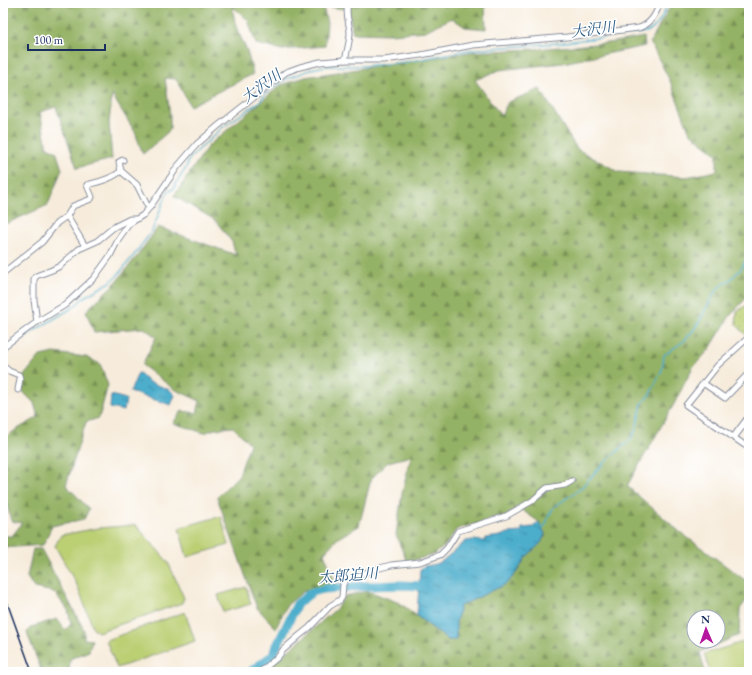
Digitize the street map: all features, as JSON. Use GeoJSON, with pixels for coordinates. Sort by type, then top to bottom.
{"type":"FeatureCollection","features":[{"type":"Feature","properties":{"kind":"street"},"geometry":{"type":"LineString","coordinates":[[345,60],[350,32],[346,9],[348,3]]}},
{"type":"Feature","properties":{"kind":"street"},"geometry":{"type":"LineString","coordinates":[[3,347],[12,342],[37,322],[65,305],[94,278],[110,256],[119,238],[129,224],[143,215],[150,207],[178,166],[198,144],[286,72],[320,62],[345,60],[384,60],[421,55],[473,45],[639,28],[644,27],[651,20],[660,3]]}},
{"type":"Feature","properties":{"kind":"street"},"geometry":{"type":"LineString","coordinates":[[123,160],[119,164],[121,171],[137,185],[147,205],[150,207]]}},
{"type":"Feature","properties":{"kind":"street"},"geometry":{"type":"LineString","coordinates":[[3,273],[42,242],[57,223],[67,216],[73,206],[91,199],[92,197],[87,185],[109,178],[121,171]]}},
{"type":"Feature","properties":{"kind":"street"},"geometry":{"type":"LineString","coordinates":[[37,322],[34,300],[34,279],[36,276],[60,266],[73,253],[97,241],[120,224],[130,219],[135,220],[143,215]]}},
{"type":"Feature","properties":{"kind":"street"},"geometry":{"type":"LineString","coordinates":[[67,216],[85,246]]}},
{"type":"Feature","properties":{"kind":"street"},"geometry":{"type":"LineString","coordinates":[[749,337],[718,365],[686,405],[749,448]]}},
{"type":"Feature","properties":{"kind":"street"},"geometry":{"type":"LineString","coordinates":[[3,366],[8,371],[19,375],[20,379],[18,390]]}},
{"type":"Feature","properties":{"kind":"street"},"geometry":{"type":"LineString","coordinates":[[703,383],[725,398],[749,373]]}},
{"type":"Feature","properties":{"kind":"street"},"geometry":{"type":"LineString","coordinates":[[734,437],[749,417]]}},
{"type":"Feature","properties":{"kind":"street"},"geometry":{"type":"LineString","coordinates":[[260,672],[309,628],[330,606],[342,597],[343,584],[347,579],[357,574],[392,565],[420,562],[440,556],[458,531],[506,516],[532,501],[547,488],[565,486],[572,481]]}},
{"type":"Feature","properties":{"kind":"green space"},"geometry":{"type":"Polygon","coordinates":[[[3,3],[345,3],[344,9],[323,6],[327,23],[325,46],[282,50],[256,44],[248,20],[232,6],[236,27],[247,51],[253,74],[190,106],[176,79],[165,78],[170,115],[170,130],[143,154],[135,132],[112,95],[109,123],[112,159],[77,168],[56,107],[40,112],[47,147],[56,151],[62,169],[48,205],[3,225],[3,3]]]}},
{"type":"Feature","properties":{"kind":"green space"},"geometry":{"type":"Polygon","coordinates":[[[351,3],[485,3],[486,29],[465,27],[452,18],[425,31],[391,34],[353,33],[348,8],[351,3]]]}},
{"type":"Feature","properties":{"kind":"green space"},"geometry":{"type":"Polygon","coordinates":[[[672,3],[749,3],[749,295],[730,316],[709,350],[693,367],[674,404],[627,486],[680,532],[749,583],[749,597],[740,609],[739,635],[726,641],[726,609],[686,609],[686,649],[707,649],[700,652],[705,672],[268,672],[271,666],[336,609],[345,596],[368,591],[400,603],[448,640],[456,640],[456,622],[460,606],[506,584],[517,572],[526,557],[541,543],[545,534],[539,522],[518,507],[506,516],[457,529],[445,546],[433,555],[407,562],[396,535],[402,494],[411,456],[388,462],[371,479],[359,526],[338,538],[324,553],[336,584],[305,590],[287,605],[276,628],[257,608],[217,497],[239,475],[250,444],[233,427],[215,429],[204,433],[173,423],[182,411],[197,413],[200,401],[174,389],[142,365],[156,337],[144,328],[94,332],[86,311],[117,281],[158,227],[236,255],[232,242],[215,220],[174,196],[208,146],[281,85],[305,77],[470,52],[536,49],[608,43],[644,37],[645,46],[563,63],[499,70],[475,80],[501,116],[508,102],[540,89],[577,149],[619,172],[686,177],[717,171],[717,154],[690,133],[670,81],[650,42],[672,3]]]}},
{"type":"Feature","properties":{"kind":"green space"},"geometry":{"type":"Polygon","coordinates":[[[749,304],[749,332],[746,335],[736,324],[737,311],[749,304]]]}},
{"type":"Feature","properties":{"kind":"green space"},"geometry":{"type":"Polygon","coordinates":[[[54,353],[86,357],[100,364],[108,385],[99,418],[86,422],[66,485],[89,509],[84,519],[52,526],[43,545],[3,548],[3,536],[12,536],[22,523],[11,521],[6,500],[3,497],[3,440],[15,430],[38,417],[34,403],[23,392],[23,377],[40,356],[54,353]]]}},
{"type":"Feature","properties":{"kind":"green space"},"geometry":{"type":"Polygon","coordinates":[[[221,516],[229,545],[187,557],[179,528],[221,516]]]}},
{"type":"Feature","properties":{"kind":"green space"},"geometry":{"type":"Polygon","coordinates":[[[136,525],[168,562],[184,598],[182,603],[98,632],[93,628],[78,587],[55,546],[61,535],[98,528],[136,525]]]}},
{"type":"Feature","properties":{"kind":"green space"},"geometry":{"type":"Polygon","coordinates":[[[33,549],[41,549],[84,630],[84,639],[92,640],[89,651],[70,659],[69,672],[42,672],[27,633],[31,627],[57,619],[65,630],[71,624],[68,610],[54,592],[34,588],[27,577],[33,549]]]}},
{"type":"Feature","properties":{"kind":"green space"},"geometry":{"type":"Polygon","coordinates":[[[246,587],[251,604],[223,612],[218,595],[246,587]]]}},
{"type":"Feature","properties":{"kind":"green space"},"geometry":{"type":"Polygon","coordinates":[[[185,612],[195,641],[117,668],[106,640],[185,612]]]}},
{"type":"Feature","properties":{"kind":"green space"},"geometry":{"type":"Polygon","coordinates":[[[749,640],[749,672],[710,672],[704,654],[720,649],[726,649],[726,647],[749,640]]]}},
{"type":"Feature","properties":{"kind":"water"},"geometry":{"type":"Polygon","coordinates":[[[138,373],[141,374],[148,382],[171,391],[175,395],[171,405],[130,392],[138,373]]]}},
{"type":"Feature","properties":{"kind":"water"},"geometry":{"type":"Polygon","coordinates":[[[111,395],[126,399],[124,411],[110,408],[111,395]]]}},
{"type":"Feature","properties":{"kind":"water"},"geometry":{"type":"Polygon","coordinates":[[[539,522],[545,534],[541,543],[526,557],[517,572],[506,584],[460,606],[456,622],[456,640],[448,640],[417,616],[420,570],[424,566],[441,562],[466,541],[485,541],[486,538],[508,533],[521,532],[522,528],[533,527],[539,522]]]}},
{"type":"Feature","properties":{"kind":"waterway","name":"大沢川"},"geometry":{"type":"LineString","coordinates":[[3,354],[25,336],[72,308],[86,296],[109,283],[117,276],[152,231],[168,192],[173,189],[191,157],[223,127],[259,102],[267,92],[286,79],[315,68],[327,66],[364,66],[406,62],[468,50],[557,43],[646,32],[657,24],[668,3]]}},
{"type":"Feature","properties":{"kind":"waterway"},"geometry":{"type":"LineString","coordinates":[[542,529],[554,507],[580,489],[603,464],[631,439],[636,429],[642,404],[650,394],[662,370],[664,355],[684,341],[692,332],[718,288],[731,279],[749,258]]}},
{"type":"Feature","properties":{"kind":"waterway","name":"太郎迫川"},"geometry":{"type":"LineString","coordinates":[[250,672],[272,656],[297,604],[312,592],[324,589],[365,586],[420,586]]}},
{"type":"Feature","properties":{"kind":"railway"},"geometry":{"type":"LineString","coordinates":[[3,591],[32,672]]}}]}
